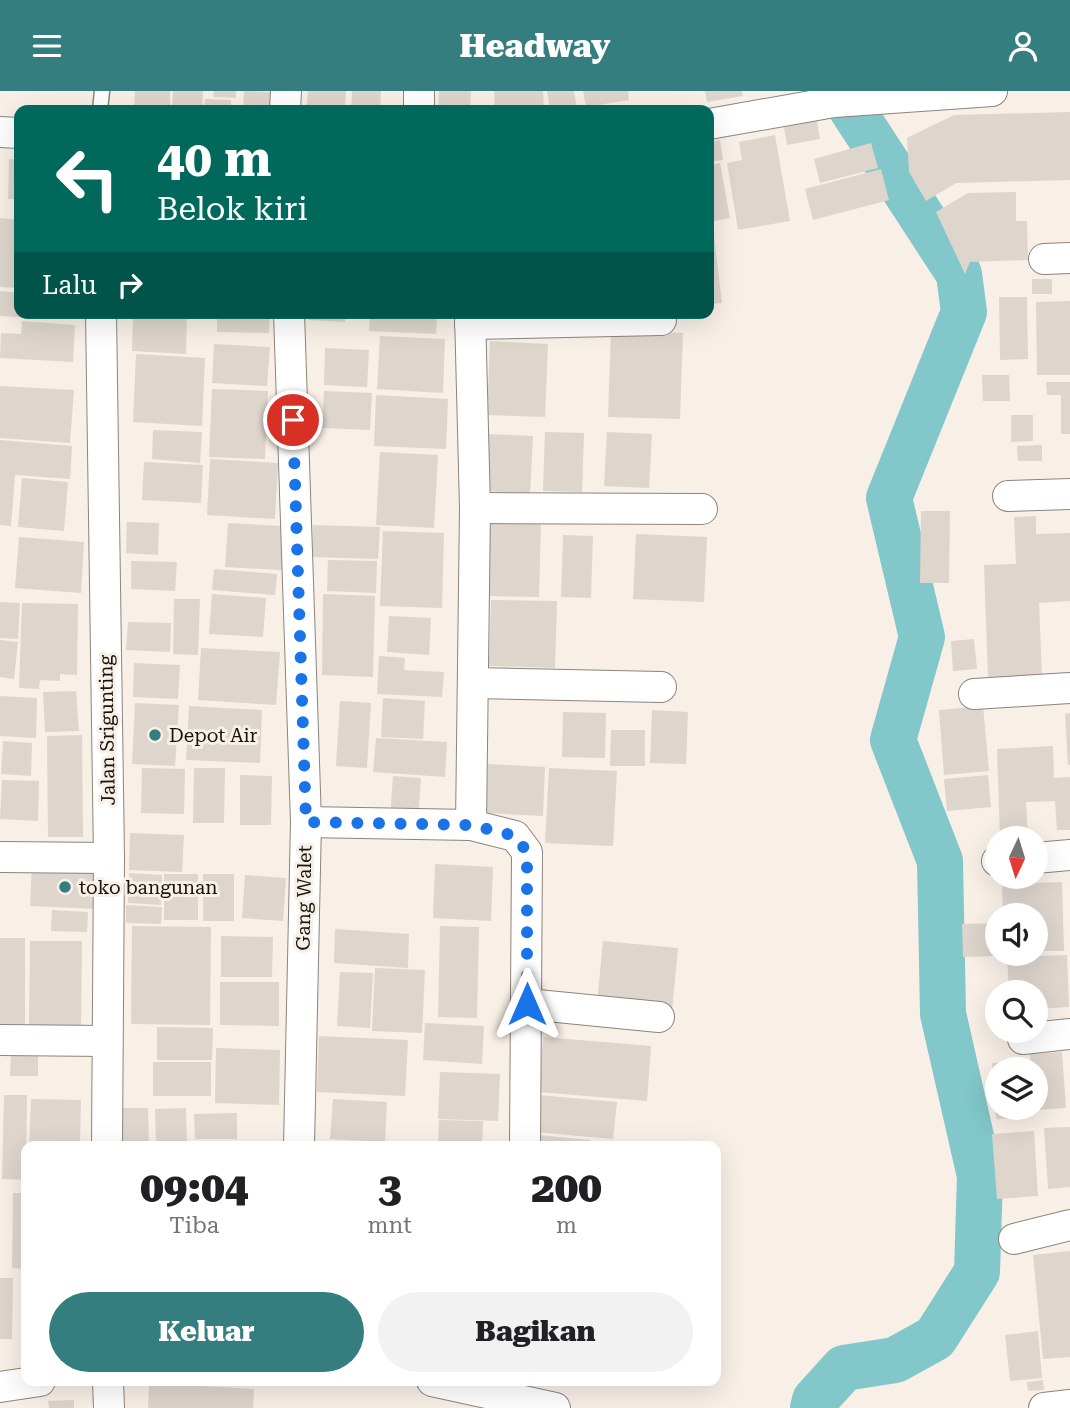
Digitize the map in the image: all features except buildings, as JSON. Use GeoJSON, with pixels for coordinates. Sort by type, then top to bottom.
{"type":"FeatureCollection","features":[{"type":"Feature","properties":{"kind":"street"},"geometry":{"type":"LineString","coordinates":[[714,123],[834,102],[992,91]]}},
{"type":"Feature","properties":{"kind":"street","name":"Jalan Srigunting"},"geometry":{"type":"LineString","coordinates":[[102,319],[109,858],[107,1141]]}},
{"type":"Feature","properties":{"kind":"street","name":"Gang Walet"},"geometry":{"type":"LineString","coordinates":[[289,319],[306,822],[299,1141]]}},
{"type":"Feature","properties":{"kind":"street"},"geometry":{"type":"LineString","coordinates":[[471,825],[475,508],[470,319],[660,320]]}},
{"type":"Feature","properties":{"kind":"street"},"geometry":{"type":"LineString","coordinates":[[1007,496],[1070,494]]}},
{"type":"Feature","properties":{"kind":"street"},"geometry":{"type":"LineString","coordinates":[[475,508],[702,509]]}},
{"type":"Feature","properties":{"kind":"street"},"geometry":{"type":"LineString","coordinates":[[473,683],[661,687]]}},
{"type":"Feature","properties":{"kind":"street"},"geometry":{"type":"LineString","coordinates":[[974,694],[1070,688]]}},
{"type":"Feature","properties":{"kind":"street"},"geometry":{"type":"LineString","coordinates":[[306,822],[471,825],[515,836],[527,852],[525,1141]]}},
{"type":"Feature","properties":{"kind":"street"},"geometry":{"type":"LineString","coordinates":[[1048,857],[1070,855]]}},
{"type":"Feature","properties":{"kind":"street"},"geometry":{"type":"LineString","coordinates":[[0,857],[109,858]]}},
{"type":"Feature","properties":{"kind":"street"},"geometry":{"type":"LineString","coordinates":[[527,1004],[659,1017]]}},
{"type":"Feature","properties":{"kind":"street"},"geometry":{"type":"LineString","coordinates":[[1048,1036],[1070,1034]]}},
{"type":"Feature","properties":{"kind":"street"},"geometry":{"type":"LineString","coordinates":[[0,1040],[106,1041]]}},
{"type":"Feature","properties":{"kind":"street"},"geometry":{"type":"LineString","coordinates":[[1014,1239],[1070,1225]]}},
{"type":"Feature","properties":{"kind":"street"},"geometry":{"type":"LineString","coordinates":[[0,1387],[21,1384]]}},
{"type":"Feature","properties":{"kind":"street"},"geometry":{"type":"LineString","coordinates":[[108,1386],[109,1408]]}},
{"type":"Feature","properties":{"kind":"street"},"geometry":{"type":"LineString","coordinates":[[476,1386],[520,1391],[555,1408]]}},
{"type":"Feature","properties":{"kind":"street"},"geometry":{"type":"LineString","coordinates":[[1044,1408],[1070,1405]]}},
{"type":"Feature","properties":{"kind":"waterway"},"geometry":{"type":"LineString","coordinates":[[813,1408],[815,1400],[844,1368],[895,1360],[935,1338],[977,1272],[980,1176],[943,1014],[940,861],[893,740],[922,637],[889,498],[964,312],[959,274],[840,91]]}},
{"type":"Feature","properties":{"kind":"place","name":"Depot Air"},"geometry":{"type":"Point","coordinates":[155,735]}},
{"type":"Feature","properties":{"kind":"place","name":"toko bangunan"},"geometry":{"type":"Point","coordinates":[65,887]}},
{"type":"Feature","properties":{"kind":"route"},"geometry":{"type":"LineString","coordinates":[[293,420],[306,822],[471,825],[515,836],[527,852],[527,1004]]}}]}
